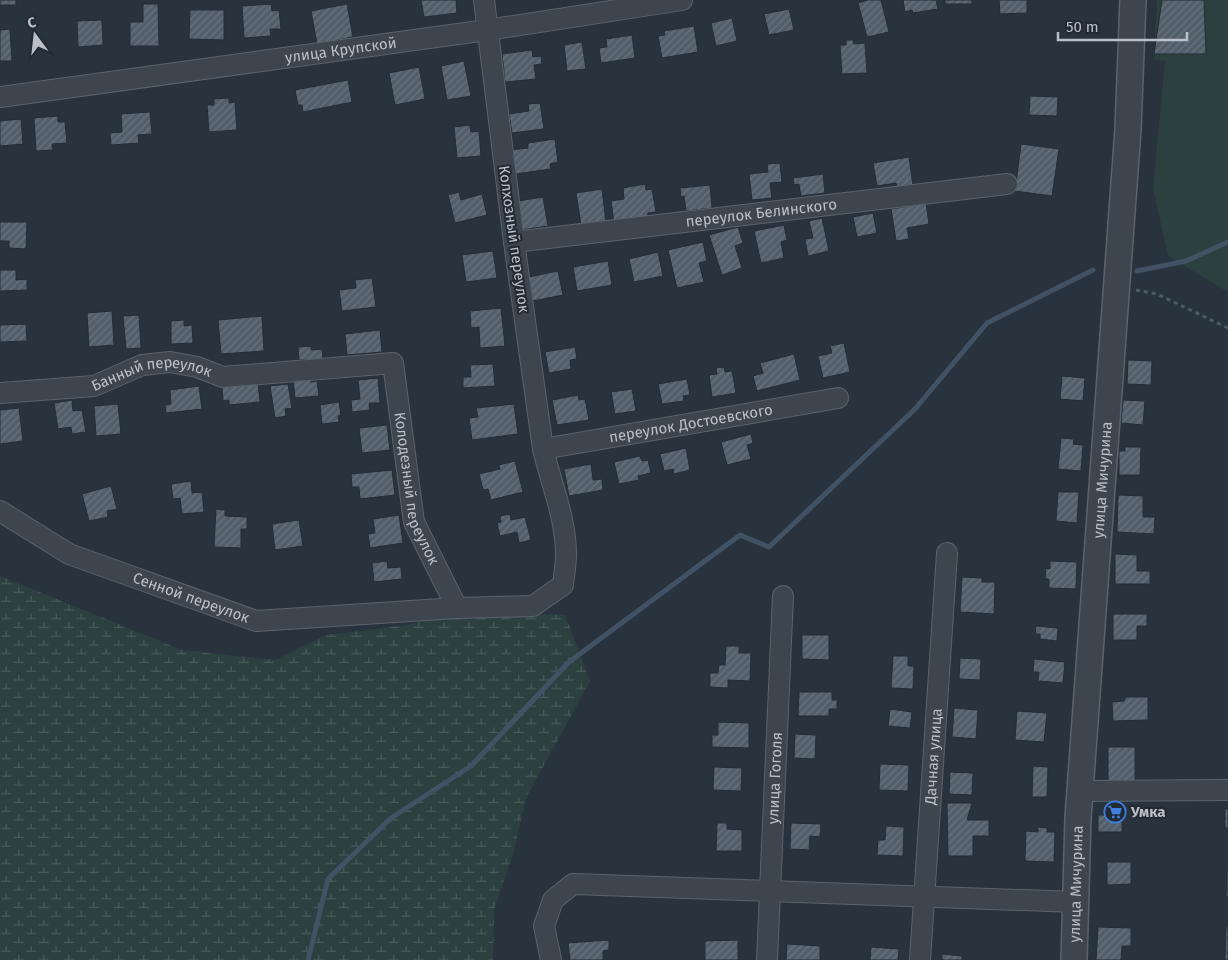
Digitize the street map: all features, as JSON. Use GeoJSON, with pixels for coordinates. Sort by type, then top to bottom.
{"type":"FeatureCollection","features":[{"type":"Feature","properties":{"kind":"street","name":"Колхозный переулок"},"geometry":{"type":"LineString","coordinates":[[484,0],[514,242],[543,449],[549,477]]}},
{"type":"Feature","properties":{"kind":"street","name":"улица Крупской"},"geometry":{"type":"LineString","coordinates":[[0,97],[487,30],[682,0]]}},
{"type":"Feature","properties":{"kind":"street","name":"улица Мичурина"},"geometry":{"type":"LineString","coordinates":[[1074,960],[1080,791],[1128,129],[1133,0]]}},
{"type":"Feature","properties":{"kind":"street","name":"переулок Белинского"},"geometry":{"type":"LineString","coordinates":[[514,242],[1007,184]]}},
{"type":"Feature","properties":{"kind":"street","name":"Банный переулок"},"geometry":{"type":"LineString","coordinates":[[0,393],[94,386],[142,365],[170,362],[197,367],[223,377],[393,363]]}},
{"type":"Feature","properties":{"kind":"street","name":"Колодезный переулок"},"geometry":{"type":"LineString","coordinates":[[393,363],[414,522],[457,608]]}},
{"type":"Feature","properties":{"kind":"street","name":"переулок Достоевского"},"geometry":{"type":"LineString","coordinates":[[543,449],[838,398]]}},
{"type":"Feature","properties":{"kind":"street","name":"Сенной переулок"},"geometry":{"type":"LineString","coordinates":[[0,511],[69,554],[256,621],[457,608],[533,606],[563,585],[566,555],[563,523],[549,477]]}},
{"type":"Feature","properties":{"kind":"street","name":"Дачная улица"},"geometry":{"type":"LineString","coordinates":[[920,960],[947,553]]}},
{"type":"Feature","properties":{"kind":"street","name":"улица Гоголя"},"geometry":{"type":"LineString","coordinates":[[767,960],[783,596]]}},
{"type":"Feature","properties":{"kind":"street"},"geometry":{"type":"LineString","coordinates":[[1080,791],[1228,790]]}},
{"type":"Feature","properties":{"kind":"street"},"geometry":{"type":"LineString","coordinates":[[551,960],[544,926],[553,900],[573,884],[1076,902]]}},
{"type":"Feature","properties":{"kind":"path"},"geometry":{"type":"LineString","coordinates":[[1117,286],[1157,294],[1228,328]]}},
{"type":"Feature","properties":{"kind":"green space"},"geometry":{"type":"Polygon","coordinates":[[[1157,0],[1228,0],[1228,292],[1168,256],[1153,188],[1165,61],[1154,60],[1157,0]]]}},
{"type":"Feature","properties":{"kind":"green space"},"geometry":{"type":"Polygon","coordinates":[[[0,576],[182,650],[275,660],[326,635],[407,625],[474,611],[565,615],[590,681],[526,798],[514,851],[494,910],[493,960],[0,960],[0,576]]]}},
{"type":"Feature","properties":{"kind":"building"},"geometry":{"type":"Polygon","coordinates":[[[0,0],[16,0],[16,5],[0,5],[0,0]]]}},
{"type":"Feature","properties":{"kind":"building"},"geometry":{"type":"Polygon","coordinates":[[[421,0],[456,0],[457,13],[424,17],[421,0]]]}},
{"type":"Feature","properties":{"kind":"building"},"geometry":{"type":"Polygon","coordinates":[[[868,0],[881,0],[889,32],[867,37],[858,3],[868,0]]]}},
{"type":"Feature","properties":{"kind":"building"},"geometry":{"type":"Polygon","coordinates":[[[903,0],[936,0],[938,9],[913,13],[912,10],[905,12],[903,0]]]}},
{"type":"Feature","properties":{"kind":"building"},"geometry":{"type":"Polygon","coordinates":[[[945,0],[972,0],[972,4],[945,4],[945,0]]]}},
{"type":"Feature","properties":{"kind":"building"},"geometry":{"type":"Polygon","coordinates":[[[999,0],[1027,0],[1027,13],[1000,14],[999,0]]]}},
{"type":"Feature","properties":{"kind":"building"},"geometry":{"type":"Polygon","coordinates":[[[1162,0],[1204,0],[1206,54],[1154,54],[1162,0]]]}},
{"type":"Feature","properties":{"kind":"building"},"geometry":{"type":"Polygon","coordinates":[[[143,4],[158,4],[159,46],[130,46],[130,22],[143,22],[143,4]]]}},
{"type":"Feature","properties":{"kind":"building"},"geometry":{"type":"Polygon","coordinates":[[[271,4],[272,11],[279,10],[281,29],[270,29],[271,36],[244,38],[242,6],[271,4]]]}},
{"type":"Feature","properties":{"kind":"building"},"geometry":{"type":"Polygon","coordinates":[[[347,4],[353,37],[317,44],[311,11],[347,4]]]}},
{"type":"Feature","properties":{"kind":"building"},"geometry":{"type":"Polygon","coordinates":[[[789,9],[794,30],[769,35],[764,14],[789,9]]]}},
{"type":"Feature","properties":{"kind":"building"},"geometry":{"type":"Polygon","coordinates":[[[190,10],[224,10],[224,40],[189,39],[190,10]]]}},
{"type":"Feature","properties":{"kind":"building"},"geometry":{"type":"Polygon","coordinates":[[[732,18],[737,41],[716,46],[711,23],[732,18]]]}},
{"type":"Feature","properties":{"kind":"building"},"geometry":{"type":"Polygon","coordinates":[[[102,20],[103,45],[78,47],[77,21],[102,20]]]}},
{"type":"Feature","properties":{"kind":"building"},"geometry":{"type":"Polygon","coordinates":[[[694,26],[698,52],[662,58],[658,36],[665,35],[664,31],[694,26]]]}},
{"type":"Feature","properties":{"kind":"building"},"geometry":{"type":"Polygon","coordinates":[[[10,29],[12,61],[0,61],[0,30],[10,29]]]}},
{"type":"Feature","properties":{"kind":"building"},"geometry":{"type":"Polygon","coordinates":[[[632,35],[635,58],[601,63],[599,48],[607,47],[606,39],[632,35]]]}},
{"type":"Feature","properties":{"kind":"building"},"geometry":{"type":"Polygon","coordinates":[[[846,40],[853,40],[854,44],[865,43],[867,73],[842,74],[840,45],[846,45],[846,40]]]}},
{"type":"Feature","properties":{"kind":"building"},"geometry":{"type":"Polygon","coordinates":[[[582,42],[586,69],[567,71],[564,45],[582,42]]]}},
{"type":"Feature","properties":{"kind":"building"},"geometry":{"type":"Polygon","coordinates":[[[532,50],[533,57],[541,56],[542,64],[534,65],[536,79],[505,82],[502,54],[532,50]]]}},
{"type":"Feature","properties":{"kind":"building"},"geometry":{"type":"Polygon","coordinates":[[[464,61],[471,96],[447,100],[441,66],[464,61]]]}},
{"type":"Feature","properties":{"kind":"building"},"geometry":{"type":"Polygon","coordinates":[[[419,67],[425,99],[395,105],[389,73],[419,67]]]}},
{"type":"Feature","properties":{"kind":"building"},"geometry":{"type":"Polygon","coordinates":[[[348,80],[352,102],[303,112],[302,105],[298,105],[295,90],[348,80]]]}},
{"type":"Feature","properties":{"kind":"building"},"geometry":{"type":"Polygon","coordinates":[[[1030,96],[1058,97],[1057,116],[1029,115],[1030,96]]]}},
{"type":"Feature","properties":{"kind":"building"},"geometry":{"type":"Polygon","coordinates":[[[229,98],[229,103],[235,102],[237,130],[209,132],[207,105],[214,105],[214,99],[229,98]]]}},
{"type":"Feature","properties":{"kind":"building"},"geometry":{"type":"Polygon","coordinates":[[[540,103],[544,129],[512,133],[509,114],[529,111],[528,104],[540,103]]]}},
{"type":"Feature","properties":{"kind":"building"},"geometry":{"type":"Polygon","coordinates":[[[150,112],[152,134],[138,135],[139,143],[111,145],[110,133],[122,132],[121,114],[150,112]]]}},
{"type":"Feature","properties":{"kind":"building"},"geometry":{"type":"Polygon","coordinates":[[[58,116],[58,122],[65,122],[67,143],[52,144],[53,150],[36,151],[34,118],[58,116]]]}},
{"type":"Feature","properties":{"kind":"building"},"geometry":{"type":"Polygon","coordinates":[[[21,119],[23,144],[0,146],[0,121],[21,119]]]}},
{"type":"Feature","properties":{"kind":"building"},"geometry":{"type":"Polygon","coordinates":[[[470,125],[471,132],[479,131],[481,156],[457,158],[454,127],[470,125]]]}},
{"type":"Feature","properties":{"kind":"building"},"geometry":{"type":"Polygon","coordinates":[[[555,139],[558,162],[550,164],[551,169],[515,174],[511,150],[528,148],[528,143],[555,139]]]}},
{"type":"Feature","properties":{"kind":"building"},"geometry":{"type":"Polygon","coordinates":[[[1021,144],[1059,149],[1052,196],[1015,191],[1021,144]]]}},
{"type":"Feature","properties":{"kind":"building"},"geometry":{"type":"Polygon","coordinates":[[[909,157],[913,185],[897,187],[896,183],[877,186],[873,163],[909,157]]]}},
{"type":"Feature","properties":{"kind":"building"},"geometry":{"type":"Polygon","coordinates":[[[780,163],[782,182],[770,183],[772,198],[752,200],[749,174],[768,172],[767,164],[780,163]]]}},
{"type":"Feature","properties":{"kind":"building"},"geometry":{"type":"Polygon","coordinates":[[[823,174],[825,193],[801,196],[799,184],[794,185],[793,178],[823,174]]]}},
{"type":"Feature","properties":{"kind":"building"},"geometry":{"type":"Polygon","coordinates":[[[645,184],[646,190],[652,189],[656,212],[648,213],[647,219],[614,223],[611,201],[624,199],[623,188],[645,184]]]}},
{"type":"Feature","properties":{"kind":"building"},"geometry":{"type":"Polygon","coordinates":[[[710,185],[712,208],[686,211],[684,196],[681,197],[680,188],[710,185]]]}},
{"type":"Feature","properties":{"kind":"building"},"geometry":{"type":"Polygon","coordinates":[[[602,189],[606,222],[581,225],[576,193],[602,189]]]}},
{"type":"Feature","properties":{"kind":"building"},"geometry":{"type":"Polygon","coordinates":[[[459,192],[461,200],[482,194],[487,215],[455,223],[448,195],[459,192]]]}},
{"type":"Feature","properties":{"kind":"building"},"geometry":{"type":"Polygon","coordinates":[[[543,197],[548,226],[522,230],[518,201],[543,197]]]}},
{"type":"Feature","properties":{"kind":"building"},"geometry":{"type":"Polygon","coordinates":[[[926,203],[929,224],[907,228],[909,239],[896,241],[891,209],[926,203]]]}},
{"type":"Feature","properties":{"kind":"building"},"geometry":{"type":"Polygon","coordinates":[[[873,213],[877,233],[857,237],[853,217],[873,213]]]}},
{"type":"Feature","properties":{"kind":"building"},"geometry":{"type":"Polygon","coordinates":[[[822,218],[829,251],[808,256],[805,239],[813,238],[809,221],[822,218]]]}},
{"type":"Feature","properties":{"kind":"building"},"geometry":{"type":"Polygon","coordinates":[[[0,222],[27,222],[26,249],[9,248],[9,241],[0,241],[0,222]]]}},
{"type":"Feature","properties":{"kind":"building"},"geometry":{"type":"Polygon","coordinates":[[[784,225],[787,240],[781,242],[784,258],[761,263],[754,231],[784,225]]]}},
{"type":"Feature","properties":{"kind":"building"},"geometry":{"type":"Polygon","coordinates":[[[738,227],[743,243],[735,246],[742,268],[722,275],[709,235],[738,227]]]}},
{"type":"Feature","properties":{"kind":"building"},"geometry":{"type":"Polygon","coordinates":[[[703,242],[707,261],[699,263],[704,282],[677,288],[668,250],[703,242]]]}},
{"type":"Feature","properties":{"kind":"building"},"geometry":{"type":"Polygon","coordinates":[[[493,251],[497,278],[466,282],[462,255],[493,251]]]}},
{"type":"Feature","properties":{"kind":"building"},"geometry":{"type":"Polygon","coordinates":[[[658,252],[663,276],[634,282],[629,259],[658,252]]]}},
{"type":"Feature","properties":{"kind":"building"},"geometry":{"type":"Polygon","coordinates":[[[608,261],[612,285],[577,291],[573,267],[608,261]]]}},
{"type":"Feature","properties":{"kind":"building"},"geometry":{"type":"Polygon","coordinates":[[[0,270],[16,270],[16,280],[27,279],[27,290],[0,291],[0,270]]]}},
{"type":"Feature","properties":{"kind":"building"},"geometry":{"type":"Polygon","coordinates":[[[558,271],[563,295],[533,301],[529,277],[558,271]]]}},
{"type":"Feature","properties":{"kind":"building"},"geometry":{"type":"Polygon","coordinates":[[[372,278],[376,307],[342,311],[339,290],[356,288],[355,280],[372,278]]]}},
{"type":"Feature","properties":{"kind":"building"},"geometry":{"type":"Polygon","coordinates":[[[501,308],[505,346],[480,348],[479,327],[471,328],[470,311],[501,308]]]}},
{"type":"Feature","properties":{"kind":"building"},"geometry":{"type":"Polygon","coordinates":[[[112,311],[114,345],[89,347],[87,313],[112,311]]]}},
{"type":"Feature","properties":{"kind":"building"},"geometry":{"type":"Polygon","coordinates":[[[139,315],[141,348],[126,349],[123,316],[139,315]]]}},
{"type":"Feature","properties":{"kind":"building"},"geometry":{"type":"Polygon","coordinates":[[[262,316],[264,351],[221,354],[218,320],[262,316]]]}},
{"type":"Feature","properties":{"kind":"building"},"geometry":{"type":"Polygon","coordinates":[[[184,320],[184,326],[192,325],[193,343],[171,344],[171,321],[184,320]]]}},
{"type":"Feature","properties":{"kind":"building"},"geometry":{"type":"Polygon","coordinates":[[[26,324],[27,341],[0,342],[0,325],[26,324]]]}},
{"type":"Feature","properties":{"kind":"building"},"geometry":{"type":"Polygon","coordinates":[[[380,330],[382,352],[347,355],[345,334],[380,330]]]}},
{"type":"Feature","properties":{"kind":"building"},"geometry":{"type":"Polygon","coordinates":[[[844,343],[850,372],[823,378],[818,356],[832,353],[830,346],[844,343]]]}},
{"type":"Feature","properties":{"kind":"building"},"geometry":{"type":"Polygon","coordinates":[[[311,346],[311,350],[322,349],[323,359],[299,360],[298,347],[311,346]]]}},
{"type":"Feature","properties":{"kind":"building"},"geometry":{"type":"Polygon","coordinates":[[[575,347],[577,359],[570,360],[571,369],[549,373],[545,352],[575,347]]]}},
{"type":"Feature","properties":{"kind":"building"},"geometry":{"type":"Polygon","coordinates":[[[794,354],[800,380],[757,391],[753,376],[763,373],[760,363],[794,354]]]}},
{"type":"Feature","properties":{"kind":"building"},"geometry":{"type":"Polygon","coordinates":[[[1128,360],[1152,361],[1151,385],[1127,384],[1128,360]]]}},
{"type":"Feature","properties":{"kind":"building"},"geometry":{"type":"Polygon","coordinates":[[[493,364],[495,386],[463,388],[463,377],[471,377],[470,365],[493,364]]]}},
{"type":"Feature","properties":{"kind":"building"},"geometry":{"type":"Polygon","coordinates":[[[724,367],[725,372],[732,371],[736,393],[712,397],[709,375],[717,374],[716,368],[724,367]]]}},
{"type":"Feature","properties":{"kind":"building"},"geometry":{"type":"Polygon","coordinates":[[[1062,376],[1085,378],[1083,401],[1060,399],[1062,376]]]}},
{"type":"Feature","properties":{"kind":"building"},"geometry":{"type":"Polygon","coordinates":[[[311,378],[311,382],[317,381],[319,396],[295,398],[293,380],[311,378]]]}},
{"type":"Feature","properties":{"kind":"building"},"geometry":{"type":"Polygon","coordinates":[[[378,378],[380,403],[369,403],[370,410],[352,412],[351,400],[360,399],[358,380],[378,378]]]}},
{"type":"Feature","properties":{"kind":"building"},"geometry":{"type":"Polygon","coordinates":[[[687,379],[690,395],[683,396],[684,401],[662,404],[658,384],[687,379]]]}},
{"type":"Feature","properties":{"kind":"building"},"geometry":{"type":"Polygon","coordinates":[[[258,382],[260,402],[229,405],[229,400],[223,401],[222,385],[258,382]]]}},
{"type":"Feature","properties":{"kind":"building"},"geometry":{"type":"Polygon","coordinates":[[[288,384],[292,408],[285,409],[286,416],[275,418],[270,386],[288,384]]]}},
{"type":"Feature","properties":{"kind":"building"},"geometry":{"type":"Polygon","coordinates":[[[199,386],[202,409],[166,413],[165,405],[171,404],[170,390],[199,386]]]}},
{"type":"Feature","properties":{"kind":"building"},"geometry":{"type":"Polygon","coordinates":[[[632,389],[636,411],[615,414],[611,392],[632,389]]]}},
{"type":"Feature","properties":{"kind":"building"},"geometry":{"type":"Polygon","coordinates":[[[578,395],[579,400],[585,399],[589,420],[557,425],[552,400],[578,395]]]}},
{"type":"Feature","properties":{"kind":"building"},"geometry":{"type":"Polygon","coordinates":[[[72,400],[73,411],[82,410],[86,432],[72,434],[71,427],[58,429],[54,403],[72,400]]]}},
{"type":"Feature","properties":{"kind":"building"},"geometry":{"type":"Polygon","coordinates":[[[1123,400],[1145,401],[1143,425],[1121,423],[1123,400]]]}},
{"type":"Feature","properties":{"kind":"building"},"geometry":{"type":"Polygon","coordinates":[[[339,402],[341,415],[338,416],[339,422],[322,424],[320,405],[339,402]]]}},
{"type":"Feature","properties":{"kind":"building"},"geometry":{"type":"Polygon","coordinates":[[[118,404],[121,434],[96,436],[94,406],[118,404]]]}},
{"type":"Feature","properties":{"kind":"building"},"geometry":{"type":"Polygon","coordinates":[[[514,404],[518,434],[472,440],[469,418],[478,417],[476,408],[514,404]]]}},
{"type":"Feature","properties":{"kind":"building"},"geometry":{"type":"Polygon","coordinates":[[[19,408],[23,441],[0,444],[0,410],[19,408]]]}},
{"type":"Feature","properties":{"kind":"building"},"geometry":{"type":"Polygon","coordinates":[[[387,425],[390,450],[362,453],[359,428],[387,425]]]}},
{"type":"Feature","properties":{"kind":"building"},"geometry":{"type":"Polygon","coordinates":[[[751,434],[753,443],[747,445],[751,459],[727,465],[721,442],[751,434]]]}},
{"type":"Feature","properties":{"kind":"building"},"geometry":{"type":"Polygon","coordinates":[[[1061,438],[1074,439],[1073,444],[1083,445],[1081,471],[1058,469],[1061,438]]]}},
{"type":"Feature","properties":{"kind":"building"},"geometry":{"type":"Polygon","coordinates":[[[1125,447],[1141,447],[1140,475],[1119,475],[1119,451],[1125,451],[1125,447]]]}},
{"type":"Feature","properties":{"kind":"building"},"geometry":{"type":"Polygon","coordinates":[[[686,448],[690,470],[674,474],[673,469],[664,471],[660,454],[686,448]]]}},
{"type":"Feature","properties":{"kind":"building"},"geometry":{"type":"Polygon","coordinates":[[[640,456],[642,461],[648,460],[651,473],[638,476],[639,480],[619,484],[614,462],[640,456]]]}},
{"type":"Feature","properties":{"kind":"building"},"geometry":{"type":"Polygon","coordinates":[[[515,461],[523,492],[491,500],[488,489],[483,490],[479,474],[500,469],[499,465],[515,461]]]}},
{"type":"Feature","properties":{"kind":"building"},"geometry":{"type":"Polygon","coordinates":[[[591,464],[593,480],[602,479],[603,490],[569,496],[564,469],[591,464]]]}},
{"type":"Feature","properties":{"kind":"building"},"geometry":{"type":"Polygon","coordinates":[[[392,470],[395,495],[360,499],[359,487],[352,487],[351,474],[392,470]]]}},
{"type":"Feature","properties":{"kind":"building"},"geometry":{"type":"Polygon","coordinates":[[[191,481],[192,493],[202,492],[204,512],[182,514],[180,498],[173,499],[171,484],[191,481]]]}},
{"type":"Feature","properties":{"kind":"building"},"geometry":{"type":"Polygon","coordinates":[[[111,486],[117,509],[107,511],[108,517],[89,521],[82,494],[111,486]]]}},
{"type":"Feature","properties":{"kind":"building"},"geometry":{"type":"Polygon","coordinates":[[[1058,492],[1079,492],[1077,523],[1056,521],[1058,492]]]}},
{"type":"Feature","properties":{"kind":"building"},"geometry":{"type":"Polygon","coordinates":[[[1118,495],[1143,496],[1143,517],[1155,517],[1154,534],[1117,532],[1118,495]]]}},
{"type":"Feature","properties":{"kind":"building"},"geometry":{"type":"Polygon","coordinates":[[[216,509],[225,510],[225,516],[247,517],[247,529],[241,529],[241,548],[214,547],[216,509]]]}},
{"type":"Feature","properties":{"kind":"building"},"geometry":{"type":"Polygon","coordinates":[[[510,514],[511,520],[525,517],[531,540],[519,543],[517,532],[500,536],[497,523],[501,522],[500,516],[510,514]]]}},
{"type":"Feature","properties":{"kind":"building"},"geometry":{"type":"Polygon","coordinates":[[[399,515],[403,543],[370,548],[368,534],[375,533],[373,519],[399,515]]]}},
{"type":"Feature","properties":{"kind":"building"},"geometry":{"type":"Polygon","coordinates":[[[299,520],[303,546],[275,550],[272,524],[299,520]]]}},
{"type":"Feature","properties":{"kind":"building"},"geometry":{"type":"Polygon","coordinates":[[[1115,554],[1137,555],[1137,571],[1150,571],[1150,584],[1115,584],[1115,554]]]}},
{"type":"Feature","properties":{"kind":"building"},"geometry":{"type":"Polygon","coordinates":[[[387,561],[388,568],[401,567],[402,579],[374,582],[372,563],[387,561]]]}},
{"type":"Feature","properties":{"kind":"building"},"geometry":{"type":"Polygon","coordinates":[[[1050,561],[1077,562],[1076,589],[1049,588],[1049,579],[1045,579],[1046,568],[1050,569],[1050,561]]]}},
{"type":"Feature","properties":{"kind":"building"},"geometry":{"type":"Polygon","coordinates":[[[962,577],[982,578],[982,582],[995,582],[994,614],[960,612],[962,577]]]}},
{"type":"Feature","properties":{"kind":"building"},"geometry":{"type":"Polygon","coordinates":[[[1113,614],[1147,614],[1147,626],[1137,626],[1137,640],[1113,640],[1113,614]]]}},
{"type":"Feature","properties":{"kind":"building"},"geometry":{"type":"Polygon","coordinates":[[[1036,626],[1058,628],[1057,641],[1040,639],[1040,634],[1035,634],[1036,626]]]}},
{"type":"Feature","properties":{"kind":"building"},"geometry":{"type":"Polygon","coordinates":[[[802,635],[829,635],[829,660],[802,659],[802,635]]]}},
{"type":"Feature","properties":{"kind":"building"},"geometry":{"type":"Polygon","coordinates":[[[726,646],[739,646],[739,653],[751,653],[750,681],[728,680],[728,688],[710,687],[710,673],[718,673],[719,665],[725,665],[726,646]]]}},
{"type":"Feature","properties":{"kind":"building"},"geometry":{"type":"Polygon","coordinates":[[[893,656],[908,656],[908,666],[914,666],[913,689],[891,688],[893,656]]]}},
{"type":"Feature","properties":{"kind":"building"},"geometry":{"type":"Polygon","coordinates":[[[960,658],[981,659],[980,680],[959,679],[960,658]]]}},
{"type":"Feature","properties":{"kind":"building"},"geometry":{"type":"Polygon","coordinates":[[[1034,659],[1065,662],[1063,683],[1038,681],[1039,672],[1033,672],[1034,659]]]}},
{"type":"Feature","properties":{"kind":"building"},"geometry":{"type":"Polygon","coordinates":[[[799,692],[832,692],[832,700],[837,700],[837,709],[829,709],[829,716],[798,716],[799,692]]]}},
{"type":"Feature","properties":{"kind":"building"},"geometry":{"type":"Polygon","coordinates":[[[1126,697],[1148,697],[1148,720],[1113,721],[1112,702],[1124,701],[1126,697]]]}},
{"type":"Feature","properties":{"kind":"building"},"geometry":{"type":"Polygon","coordinates":[[[954,708],[978,710],[976,739],[952,737],[954,708]]]}},
{"type":"Feature","properties":{"kind":"building"},"geometry":{"type":"Polygon","coordinates":[[[890,709],[912,712],[910,728],[888,726],[890,709]]]}},
{"type":"Feature","properties":{"kind":"building"},"geometry":{"type":"Polygon","coordinates":[[[1017,711],[1047,713],[1044,742],[1015,740],[1017,711]]]}},
{"type":"Feature","properties":{"kind":"building"},"geometry":{"type":"Polygon","coordinates":[[[718,722],[749,723],[749,748],[712,747],[712,735],[718,735],[718,722]]]}},
{"type":"Feature","properties":{"kind":"building"},"geometry":{"type":"Polygon","coordinates":[[[795,734],[816,735],[815,759],[794,758],[795,734]]]}},
{"type":"Feature","properties":{"kind":"building"},"geometry":{"type":"Polygon","coordinates":[[[1108,747],[1135,747],[1135,781],[1108,781],[1108,747]]]}},
{"type":"Feature","properties":{"kind":"building"},"geometry":{"type":"Polygon","coordinates":[[[880,764],[909,765],[908,791],[879,790],[880,764]]]}},
{"type":"Feature","properties":{"kind":"building"},"geometry":{"type":"Polygon","coordinates":[[[1033,766],[1048,767],[1047,797],[1032,797],[1033,766]]]}},
{"type":"Feature","properties":{"kind":"building"},"geometry":{"type":"Polygon","coordinates":[[[714,767],[742,768],[741,791],[713,790],[714,767]]]}},
{"type":"Feature","properties":{"kind":"building"},"geometry":{"type":"Polygon","coordinates":[[[950,772],[973,773],[972,795],[949,794],[950,772]]]}},
{"type":"Feature","properties":{"kind":"building"},"geometry":{"type":"Polygon","coordinates":[[[947,803],[972,803],[967,820],[989,820],[989,836],[973,836],[973,856],[948,856],[947,803]]]}},
{"type":"Feature","properties":{"kind":"building"},"geometry":{"type":"Polygon","coordinates":[[[1225,809],[1228,809],[1228,828],[1225,828],[1225,809]]]}},
{"type":"Feature","properties":{"kind":"building"},"geometry":{"type":"Polygon","coordinates":[[[1098,815],[1122,815],[1122,832],[1098,832],[1098,815]]]}},
{"type":"Feature","properties":{"kind":"building"},"geometry":{"type":"Polygon","coordinates":[[[717,823],[727,823],[727,829],[742,830],[742,851],[716,851],[717,823]]]}},
{"type":"Feature","properties":{"kind":"building"},"geometry":{"type":"Polygon","coordinates":[[[791,823],[821,824],[820,837],[810,836],[809,850],[790,849],[791,823]]]}},
{"type":"Feature","properties":{"kind":"building"},"geometry":{"type":"Polygon","coordinates":[[[886,826],[904,827],[903,856],[877,855],[878,840],[885,840],[886,826]]]}},
{"type":"Feature","properties":{"kind":"building"},"geometry":{"type":"Polygon","coordinates":[[[1038,827],[1047,828],[1047,832],[1055,832],[1054,862],[1025,861],[1026,831],[1038,832],[1038,827]]]}},
{"type":"Feature","properties":{"kind":"building"},"geometry":{"type":"Polygon","coordinates":[[[1107,862],[1131,862],[1131,884],[1107,885],[1107,862]]]}},
{"type":"Feature","properties":{"kind":"building"},"geometry":{"type":"Polygon","coordinates":[[[1227,864],[1228,897],[1226,897],[1227,864]]]}},
{"type":"Feature","properties":{"kind":"building"},"geometry":{"type":"Polygon","coordinates":[[[1226,926],[1228,926],[1228,960],[1225,960],[1226,926]]]}},
{"type":"Feature","properties":{"kind":"building"},"geometry":{"type":"Polygon","coordinates":[[[1098,927],[1131,928],[1131,946],[1122,946],[1121,960],[1096,960],[1098,927]]]}},
{"type":"Feature","properties":{"kind":"building"},"geometry":{"type":"Polygon","coordinates":[[[609,940],[609,950],[603,951],[603,960],[570,960],[568,943],[609,940]]]}},
{"type":"Feature","properties":{"kind":"building"},"geometry":{"type":"Polygon","coordinates":[[[738,940],[738,960],[705,960],[705,941],[738,940]]]}},
{"type":"Feature","properties":{"kind":"building"},"geometry":{"type":"Polygon","coordinates":[[[787,944],[820,946],[820,960],[786,960],[787,944]]]}},
{"type":"Feature","properties":{"kind":"building"},"geometry":{"type":"Polygon","coordinates":[[[871,947],[899,949],[898,960],[870,960],[871,947]]]}},
{"type":"Feature","properties":{"kind":"building"},"geometry":{"type":"Polygon","coordinates":[[[942,954],[962,956],[962,960],[942,960],[942,954]]]}},
{"type":"Feature","properties":{"kind":"waterway"},"geometry":{"type":"LineString","coordinates":[[1137,271],[1186,261],[1228,242]]}},
{"type":"Feature","properties":{"kind":"waterway"},"geometry":{"type":"LineString","coordinates":[[308,960],[328,879],[391,818],[471,766],[569,662],[740,535],[769,547],[915,409],[987,323],[1093,270]]}},
{"type":"Feature","properties":{"kind":"place","name":"Умка"},"geometry":{"type":"Point","coordinates":[1115,812]}}]}
